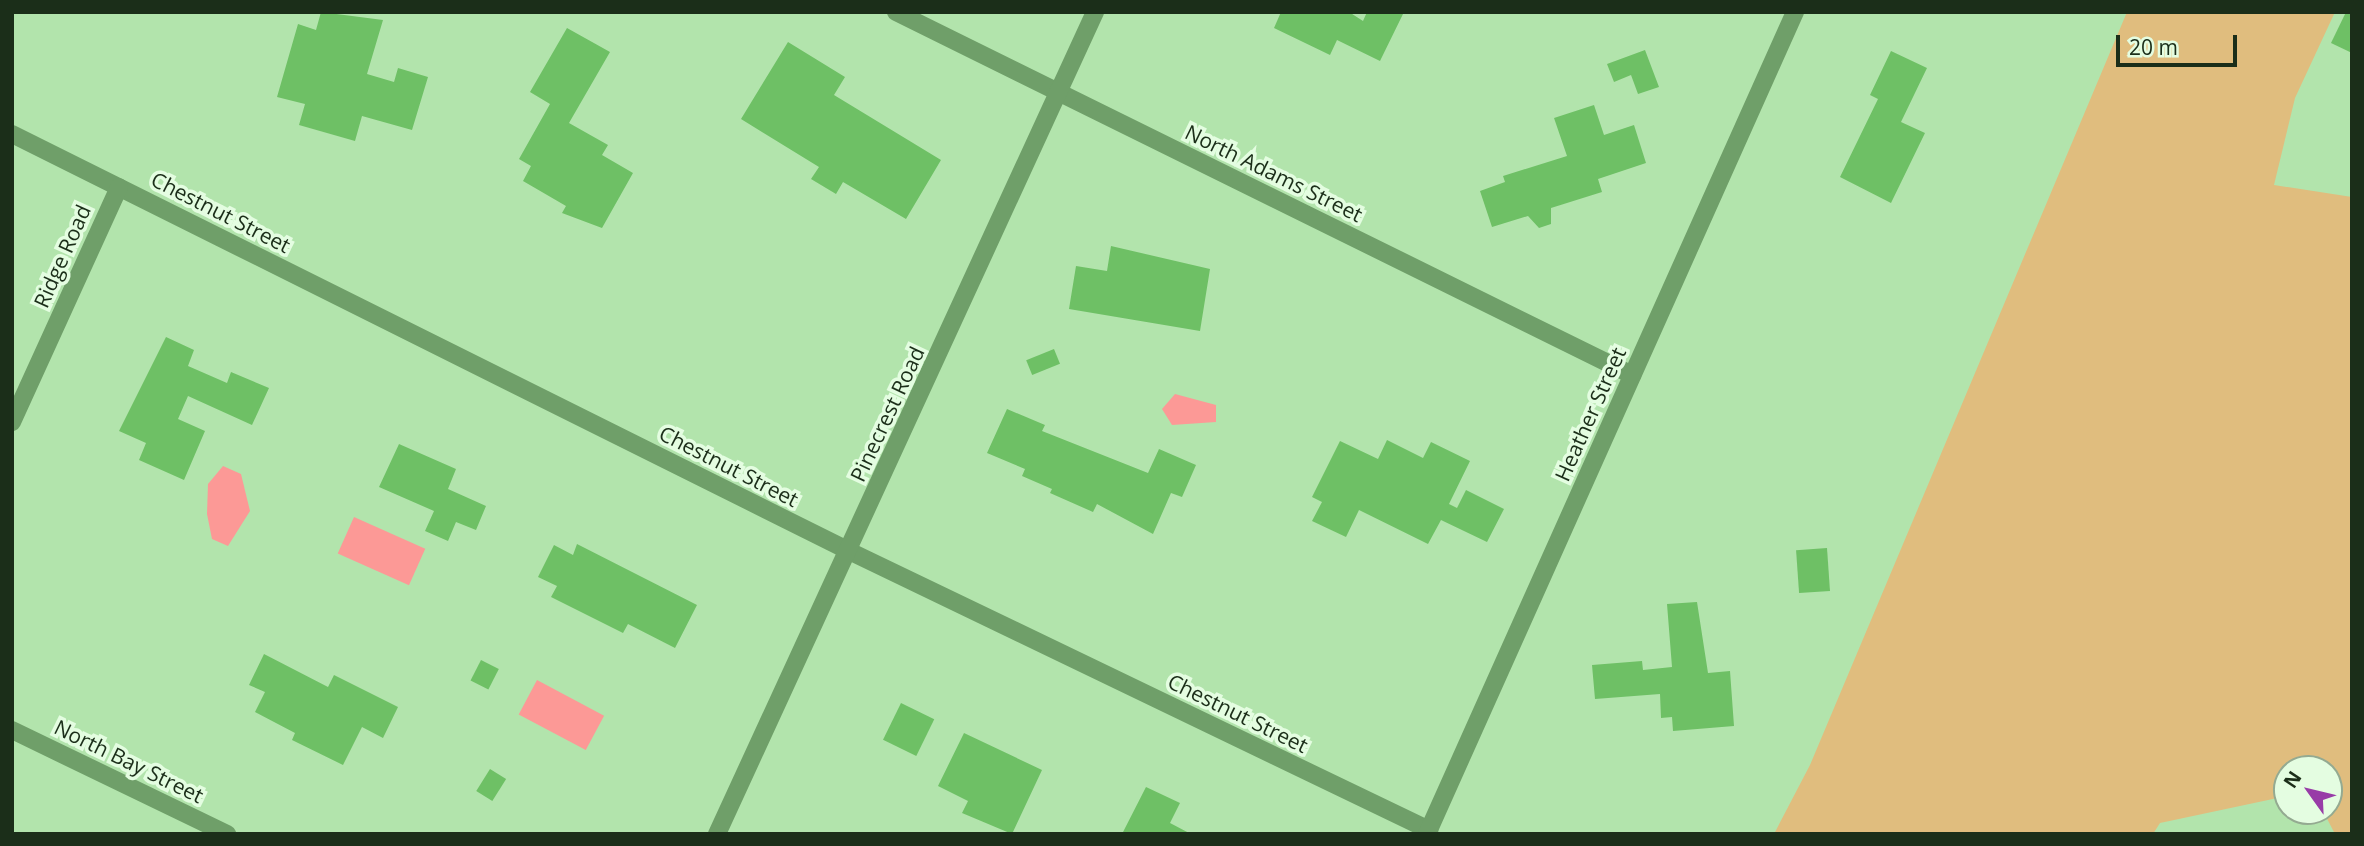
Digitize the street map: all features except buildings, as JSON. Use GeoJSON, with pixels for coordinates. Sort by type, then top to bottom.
{"type":"FeatureCollection","features":[{"type":"Feature","properties":{"kind":"street","name":"North Adams Street"},"geometry":{"type":"LineString","coordinates":[[896,12],[1632,375]]}},
{"type":"Feature","properties":{"kind":"street","name":"Pinecrest Road"},"geometry":{"type":"LineString","coordinates":[[717,834],[1095,12]]}},
{"type":"Feature","properties":{"kind":"street","name":"Heather Street"},"geometry":{"type":"LineString","coordinates":[[1428,832],[1795,12]]}},
{"type":"Feature","properties":{"kind":"street","name":"Chestnut Street"},"geometry":{"type":"LineString","coordinates":[[12,134],[849,551],[1428,832]]}},
{"type":"Feature","properties":{"kind":"street","name":"Ridge Road"},"geometry":{"type":"LineString","coordinates":[[12,422],[119,187]]}},
{"type":"Feature","properties":{"kind":"street","name":"North Bay Street"},"geometry":{"type":"LineString","coordinates":[[12,730],[226,834]]}},
{"type":"Feature","properties":{"kind":"shaded area"},"geometry":{"type":"Polygon","coordinates":[[[2127,12],[2335,12],[2295,98],[2274,185],[2352,197],[2352,834],[2335,834],[2330,825],[2343,825],[2343,755],[2273,755],[2273,799],[2160,823],[2153,834],[1774,834],[1810,765],[2127,12]]]}},
{"type":"Feature","properties":{"kind":"shaded area"},"geometry":{"type":"Polygon","coordinates":[[[1175,394],[1216,405],[1216,422],[1172,425],[1162,409],[1175,394]]]}},
{"type":"Feature","properties":{"kind":"shaded area"},"geometry":{"type":"Polygon","coordinates":[[[223,466],[241,474],[250,511],[228,546],[212,539],[207,514],[208,484],[223,466]]]}},
{"type":"Feature","properties":{"kind":"shaded area"},"geometry":{"type":"Polygon","coordinates":[[[354,517],[425,549],[409,585],[338,554],[354,517]]]}},
{"type":"Feature","properties":{"kind":"shaded area"},"geometry":{"type":"Polygon","coordinates":[[[537,680],[604,716],[586,750],[519,714],[537,680]]]}}]}
